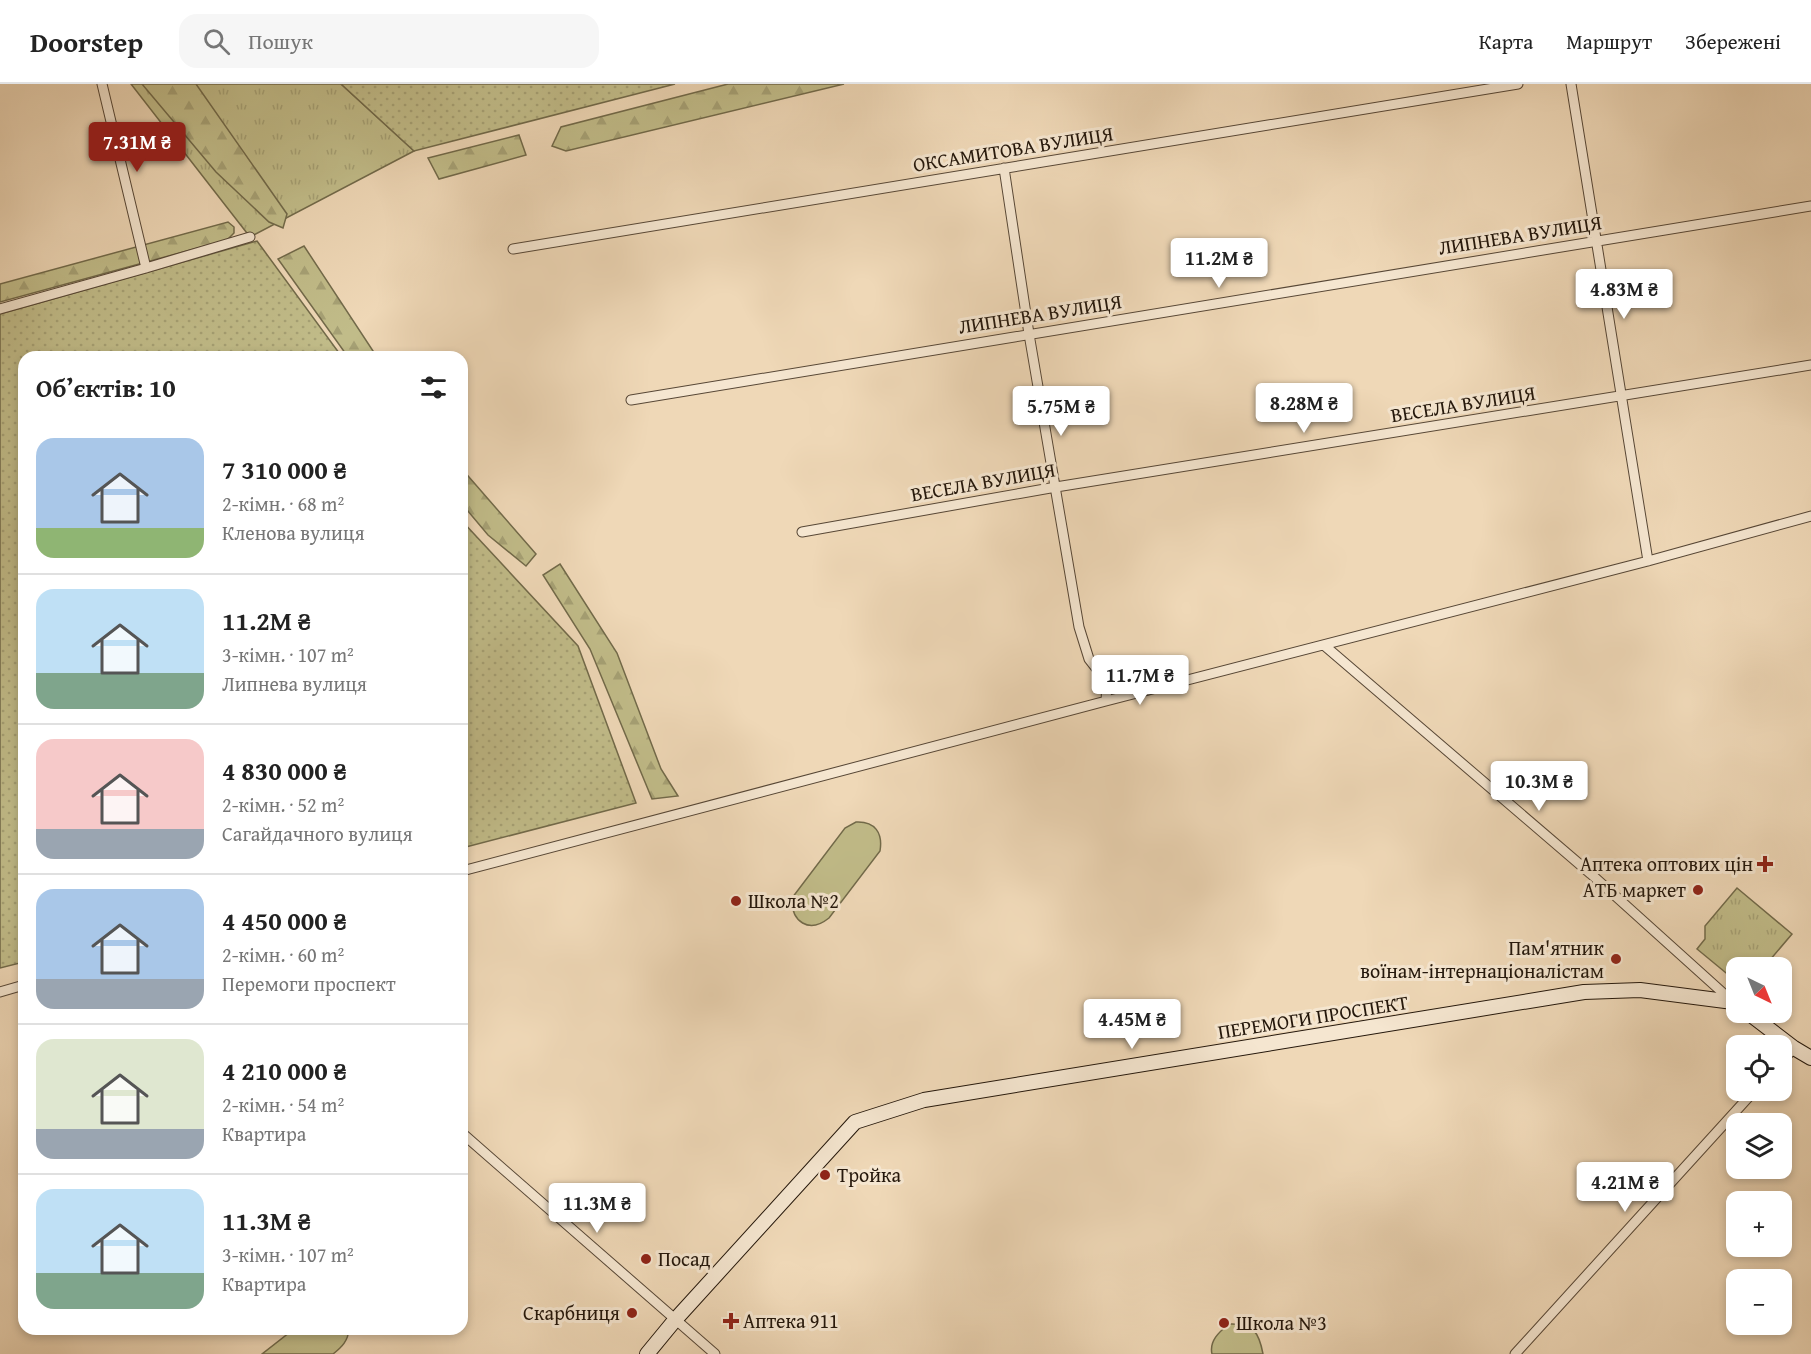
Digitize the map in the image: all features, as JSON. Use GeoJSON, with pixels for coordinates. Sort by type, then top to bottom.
{"type":"FeatureCollection","features":[{"type":"Feature","properties":{"kind":"street"},"geometry":{"type":"LineString","coordinates":[[102,84],[146,268]]}},
{"type":"Feature","properties":{"kind":"street","name":"ОКСАМИТОВА ВУЛИЦЯ"},"geometry":{"type":"LineString","coordinates":[[513,249],[1518,84]]}},
{"type":"Feature","properties":{"kind":"street"},"geometry":{"type":"LineString","coordinates":[[1571,84],[1648,561]]}},
{"type":"Feature","properties":{"kind":"street"},"geometry":{"type":"LineString","coordinates":[[1004,168],[1029,334],[1079,627],[1089,659],[1107,682],[1106,701]]}},
{"type":"Feature","properties":{"kind":"street","name":"ЛИПНЕВА ВУЛИЦЯ"},"geometry":{"type":"LineString","coordinates":[[631,400],[1811,206]]}},
{"type":"Feature","properties":{"kind":"street"},"geometry":{"type":"LineString","coordinates":[[0,309],[250,237]]}},
{"type":"Feature","properties":{"kind":"street","name":"ВЕСЕЛА ВУЛИЦЯ"},"geometry":{"type":"LineString","coordinates":[[802,532],[1056,487],[1811,365]]}},
{"type":"Feature","properties":{"kind":"street"},"geometry":{"type":"LineString","coordinates":[[468,869],[1648,561],[1811,516]]}},
{"type":"Feature","properties":{"kind":"street"},"geometry":{"type":"LineString","coordinates":[[1324,646],[1591,874],[1726,995]]}},
{"type":"Feature","properties":{"kind":"street"},"geometry":{"type":"LineString","coordinates":[[0,992],[18,987]]}},
{"type":"Feature","properties":{"kind":"street","name":"ПЕРЕМОГИ ПРОСПЕКТ"},"geometry":{"type":"LineString","coordinates":[[647,1354],[675,1320],[855,1122],[924,1100],[1584,992],[1640,990],[1726,1002]]}},
{"type":"Feature","properties":{"kind":"street"},"geometry":{"type":"LineString","coordinates":[[1761,1023],[1811,1058]]}},
{"type":"Feature","properties":{"kind":"street"},"geometry":{"type":"LineString","coordinates":[[1515,1354],[1745,1101]]}},
{"type":"Feature","properties":{"kind":"street"},"geometry":{"type":"LineString","coordinates":[[468,1138],[716,1354]]}},
{"type":"Feature","properties":{"kind":"green space"},"geometry":{"type":"Polygon","coordinates":[[[131,84],[341,84],[414,151],[250,237],[131,84]]]}},
{"type":"Feature","properties":{"kind":"green space"},"geometry":{"type":"Polygon","coordinates":[[[142,84],[196,84],[287,214],[283,228],[269,222],[216,172],[142,84]]]}},
{"type":"Feature","properties":{"kind":"green space"},"geometry":{"type":"Polygon","coordinates":[[[341,84],[675,84],[414,151],[341,84]]]}},
{"type":"Feature","properties":{"kind":"green space"},"geometry":{"type":"Polygon","coordinates":[[[728,84],[844,84],[566,151],[552,146],[561,127],[728,84]]]}},
{"type":"Feature","properties":{"kind":"green space"},"geometry":{"type":"Polygon","coordinates":[[[519,135],[526,155],[439,179],[428,158],[519,135]]]}},
{"type":"Feature","properties":{"kind":"green space"},"geometry":{"type":"Polygon","coordinates":[[[228,222],[234,227],[234,233],[227,240],[0,302],[0,284],[228,222]]]}},
{"type":"Feature","properties":{"kind":"green space"},"geometry":{"type":"Polygon","coordinates":[[[257,241],[338,351],[18,351],[18,964],[0,968],[0,314],[257,241]]]}},
{"type":"Feature","properties":{"kind":"green space"},"geometry":{"type":"Polygon","coordinates":[[[304,246],[373,351],[344,351],[278,259],[304,246]]]}},
{"type":"Feature","properties":{"kind":"green space"},"geometry":{"type":"Polygon","coordinates":[[[468,476],[536,554],[526,566],[488,535],[468,511],[468,476]]]}},
{"type":"Feature","properties":{"kind":"green space"},"geometry":{"type":"Polygon","coordinates":[[[468,527],[578,646],[636,803],[468,846],[468,527]]]}},
{"type":"Feature","properties":{"kind":"green space"},"geometry":{"type":"Polygon","coordinates":[[[560,564],[617,653],[661,769],[678,796],[652,799],[590,649],[543,575],[560,564]]]}},
{"type":"Feature","properties":{"kind":"green space"},"geometry":{"type":"Polygon","coordinates":[[[856,822],[863,822],[876,829],[880,839],[880,851],[829,918],[815,925],[803,923],[795,914],[792,898],[845,828],[856,822]]]}},
{"type":"Feature","properties":{"kind":"green space"},"geometry":{"type":"Polygon","coordinates":[[[1737,888],[1792,934],[1772,957],[1726,957],[1726,973],[1697,949],[1705,939],[1705,926],[1737,888]]]}},
{"type":"Feature","properties":{"kind":"green space"},"geometry":{"type":"Polygon","coordinates":[[[1229,1324],[1244,1325],[1254,1330],[1263,1354],[1212,1354],[1213,1341],[1229,1324]]]}},
{"type":"Feature","properties":{"kind":"green space"},"geometry":{"type":"Polygon","coordinates":[[[286,1335],[348,1335],[344,1343],[333,1354],[262,1354],[286,1335]]]}},
{"type":"Feature","properties":{"kind":"place","name":"Аптека оптових цін"},"geometry":{"type":"Point","coordinates":[1765,864]}},
{"type":"Feature","properties":{"kind":"place","name":"АТБ маркет"},"geometry":{"type":"Point","coordinates":[1698,890]}},
{"type":"Feature","properties":{"kind":"place","name":"Школа №2"},"geometry":{"type":"Point","coordinates":[736,901]}},
{"type":"Feature","properties":{"kind":"place","name":"Пам'ятник воїнам-інтернаціоналістам"},"geometry":{"type":"Point","coordinates":[1616,959]}},
{"type":"Feature","properties":{"kind":"place","name":"Тройка"},"geometry":{"type":"Point","coordinates":[825,1175]}},
{"type":"Feature","properties":{"kind":"place","name":"Посад"},"geometry":{"type":"Point","coordinates":[646,1259]}},
{"type":"Feature","properties":{"kind":"place","name":"Скарбниця"},"geometry":{"type":"Point","coordinates":[632,1313]}},
{"type":"Feature","properties":{"kind":"place","name":"Аптека 911"},"geometry":{"type":"Point","coordinates":[731,1321]}},
{"type":"Feature","properties":{"kind":"place","name":"Школа №3"},"geometry":{"type":"Point","coordinates":[1224,1323]}}]}
